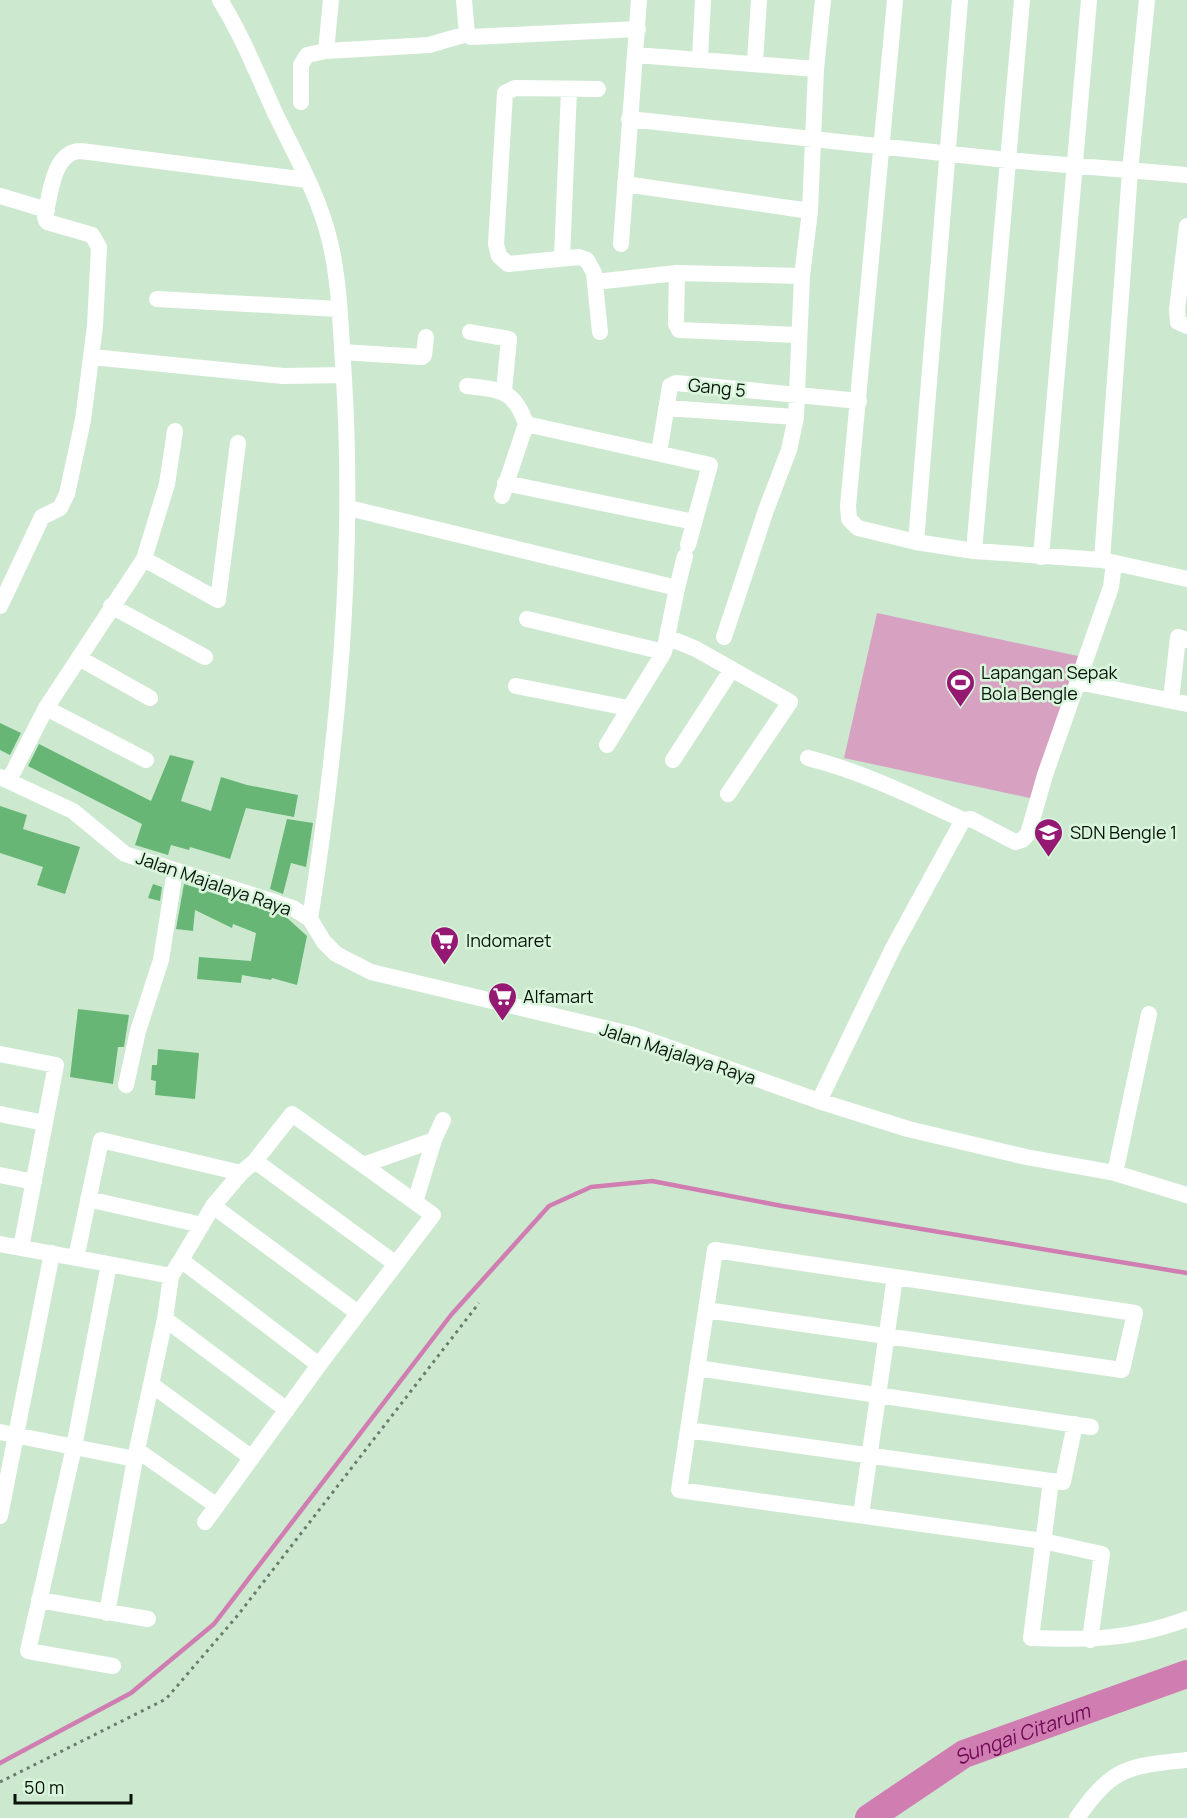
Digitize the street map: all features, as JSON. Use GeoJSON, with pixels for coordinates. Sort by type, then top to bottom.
{"type":"FeatureCollection","features":[{"type":"Feature","properties":{"kind":"street"},"geometry":{"type":"LineString","coordinates":[[220,0],[236,26],[307,180],[330,242],[338,309],[344,375],[349,508],[342,660],[328,797],[310,919]]}},
{"type":"Feature","properties":{"kind":"street"},"geometry":{"type":"LineString","coordinates":[[326,51],[331,0]]}},
{"type":"Feature","properties":{"kind":"street"},"geometry":{"type":"LineString","coordinates":[[464,0],[467,34]]}},
{"type":"Feature","properties":{"kind":"street"},"geometry":{"type":"LineString","coordinates":[[621,244],[639,0]]}},
{"type":"Feature","properties":{"kind":"street"},"geometry":{"type":"LineString","coordinates":[[700,58],[703,0]]}},
{"type":"Feature","properties":{"kind":"street"},"geometry":{"type":"LineString","coordinates":[[755,63],[759,0]]}},
{"type":"Feature","properties":{"kind":"street"},"geometry":{"type":"LineString","coordinates":[[724,637],[766,510],[786,461],[796,417],[798,334],[810,212],[816,69],[823,0]]}},
{"type":"Feature","properties":{"kind":"street"},"geometry":{"type":"LineString","coordinates":[[895,0],[860,400],[848,506],[849,519],[858,528],[916,542],[974,551],[1108,562],[1187,579]]}},
{"type":"Feature","properties":{"kind":"street"},"geometry":{"type":"LineString","coordinates":[[916,542],[960,0]]}},
{"type":"Feature","properties":{"kind":"street"},"geometry":{"type":"LineString","coordinates":[[974,551],[1022,0]]}},
{"type":"Feature","properties":{"kind":"street"},"geometry":{"type":"LineString","coordinates":[[1041,557],[1089,0]]}},
{"type":"Feature","properties":{"kind":"street"},"geometry":{"type":"LineString","coordinates":[[808,758],[842,767],[884,783],[963,820],[971,819],[1015,842],[1026,837],[1111,587],[1108,562],[1130,171],[1147,0]]}},
{"type":"Feature","properties":{"kind":"street"},"geometry":{"type":"LineString","coordinates":[[301,102],[304,58],[307,55],[326,51],[429,45],[467,34],[471,37],[492,37],[638,29]]}},
{"type":"Feature","properties":{"kind":"street"},"geometry":{"type":"LineString","coordinates":[[636,55],[700,58],[816,69]]}},
{"type":"Feature","properties":{"kind":"street"},"geometry":{"type":"LineString","coordinates":[[598,89],[514,88],[505,93],[496,244],[499,256],[508,264],[562,258],[587,260],[592,266],[595,282],[600,332]]}},
{"type":"Feature","properties":{"kind":"street"},"geometry":{"type":"LineString","coordinates":[[562,258],[569,90]]}},
{"type":"Feature","properties":{"kind":"street"},"geometry":{"type":"LineString","coordinates":[[629,119],[814,137],[1007,160],[1187,175]]}},
{"type":"Feature","properties":{"kind":"street"},"geometry":{"type":"LineString","coordinates":[[0,606],[42,516],[60,508],[67,494],[83,420],[92,357],[99,242],[92,235],[47,222],[47,210],[60,161],[74,151],[307,180]]}},
{"type":"Feature","properties":{"kind":"street"},"geometry":{"type":"LineString","coordinates":[[625,184],[810,212]]}},
{"type":"Feature","properties":{"kind":"street"},"geometry":{"type":"LineString","coordinates":[[0,196],[47,210]]}},
{"type":"Feature","properties":{"kind":"street"},"geometry":{"type":"LineString","coordinates":[[1187,226],[1177,310],[1178,322],[1187,326]]}},
{"type":"Feature","properties":{"kind":"street"},"geometry":{"type":"LineString","coordinates":[[595,282],[677,273],[802,276]]}},
{"type":"Feature","properties":{"kind":"street"},"geometry":{"type":"LineString","coordinates":[[677,273],[676,324],[679,330],[798,334]]}},
{"type":"Feature","properties":{"kind":"street"},"geometry":{"type":"LineString","coordinates":[[157,299],[338,309]]}},
{"type":"Feature","properties":{"kind":"street"},"geometry":{"type":"LineString","coordinates":[[470,332],[509,339],[504,391]]}},
{"type":"Feature","properties":{"kind":"street"},"geometry":{"type":"LineString","coordinates":[[342,352],[422,357],[426,337]]}},
{"type":"Feature","properties":{"kind":"street"},"geometry":{"type":"LineString","coordinates":[[92,357],[283,376],[344,375]]}},
{"type":"Feature","properties":{"kind":"street","name":"Gang 5"},"geometry":{"type":"LineString","coordinates":[[659,453],[670,386],[676,383],[797,395]]}},
{"type":"Feature","properties":{"kind":"street"},"geometry":{"type":"LineString","coordinates":[[468,386],[504,391],[518,405],[526,424],[503,490],[694,522]]}},
{"type":"Feature","properties":{"kind":"street"},"geometry":{"type":"LineString","coordinates":[[797,395],[860,400]]}},
{"type":"Feature","properties":{"kind":"street"},"geometry":{"type":"LineString","coordinates":[[666,408],[796,417]]}},
{"type":"Feature","properties":{"kind":"street"},"geometry":{"type":"LineString","coordinates":[[526,424],[710,465],[677,588],[665,645],[607,745]]}},
{"type":"Feature","properties":{"kind":"street"},"geometry":{"type":"LineString","coordinates":[[4,778],[111,606],[144,559],[167,484],[175,430]]}},
{"type":"Feature","properties":{"kind":"street"},"geometry":{"type":"LineString","coordinates":[[144,559],[218,600],[238,443]]}},
{"type":"Feature","properties":{"kind":"street"},"geometry":{"type":"LineString","coordinates":[[349,508],[677,588]]}},
{"type":"Feature","properties":{"kind":"street"},"geometry":{"type":"LineString","coordinates":[[111,606],[205,657]]}},
{"type":"Feature","properties":{"kind":"street"},"geometry":{"type":"LineString","coordinates":[[527,619],[696,649],[790,702],[728,794]]}},
{"type":"Feature","properties":{"kind":"street"},"geometry":{"type":"LineString","coordinates":[[1078,682],[1179,702],[1178,637],[1187,640]]}},
{"type":"Feature","properties":{"kind":"street"},"geometry":{"type":"LineString","coordinates":[[79,658],[150,698]]}},
{"type":"Feature","properties":{"kind":"street"},"geometry":{"type":"LineString","coordinates":[[673,759],[732,669]]}},
{"type":"Feature","properties":{"kind":"street"},"geometry":{"type":"LineString","coordinates":[[516,686],[628,708]]}},
{"type":"Feature","properties":{"kind":"street"},"geometry":{"type":"LineString","coordinates":[[46,708],[146,760]]}},
{"type":"Feature","properties":{"kind":"street","name":"Jalan Majalaya Raya"},"geometry":{"type":"LineString","coordinates":[[4,778],[73,811],[125,854],[280,903],[310,919],[324,942],[336,954],[371,972],[634,1035],[819,1101],[965,1143],[1115,1173],[1187,1195]]}},
{"type":"Feature","properties":{"kind":"street"},"geometry":{"type":"LineString","coordinates":[[819,1101],[893,948],[963,820]]}},
{"type":"Feature","properties":{"kind":"street"},"geometry":{"type":"LineString","coordinates":[[126,1085],[138,1031],[161,960],[175,871]]}},
{"type":"Feature","properties":{"kind":"street"},"geometry":{"type":"LineString","coordinates":[[1115,1173],[1149,1014]]}},
{"type":"Feature","properties":{"kind":"street"},"geometry":{"type":"LineString","coordinates":[[0,1054],[56,1065],[21,1248]]}},
{"type":"Feature","properties":{"kind":"street"},"geometry":{"type":"LineString","coordinates":[[0,1114],[45,1123]]}},
{"type":"Feature","properties":{"kind":"street"},"geometry":{"type":"LineString","coordinates":[[107,1613],[136,1454],[165,1319],[171,1276],[213,1206],[241,1173],[255,1161],[292,1114],[433,1215],[319,1365],[205,1522]]}},
{"type":"Feature","properties":{"kind":"street"},"geometry":{"type":"LineString","coordinates":[[415,1202],[434,1140],[443,1120]]}},
{"type":"Feature","properties":{"kind":"street"},"geometry":{"type":"LineString","coordinates":[[76,1258],[101,1140],[241,1173]]}},
{"type":"Feature","properties":{"kind":"street"},"geometry":{"type":"LineString","coordinates":[[363,1165],[434,1140]]}},
{"type":"Feature","properties":{"kind":"street"},"geometry":{"type":"LineString","coordinates":[[255,1161],[396,1264]]}},
{"type":"Feature","properties":{"kind":"street"},"geometry":{"type":"LineString","coordinates":[[0,1175],[34,1182]]}},
{"type":"Feature","properties":{"kind":"street"},"geometry":{"type":"LineString","coordinates":[[88,1199],[202,1225]]}},
{"type":"Feature","properties":{"kind":"street"},"geometry":{"type":"LineString","coordinates":[[213,1206],[358,1313]]}},
{"type":"Feature","properties":{"kind":"street"},"geometry":{"type":"LineString","coordinates":[[0,1244],[171,1276]]}},
{"type":"Feature","properties":{"kind":"street"},"geometry":{"type":"LineString","coordinates":[[706,1310],[1122,1370],[1135,1313],[715,1250],[697,1368],[679,1490],[1043,1541],[1102,1554],[1090,1640]]}},
{"type":"Feature","properties":{"kind":"street"},"geometry":{"type":"LineString","coordinates":[[0,1515],[52,1253]]}},
{"type":"Feature","properties":{"kind":"street"},"geometry":{"type":"LineString","coordinates":[[182,1260],[319,1365]]}},
{"type":"Feature","properties":{"kind":"street"},"geometry":{"type":"LineString","coordinates":[[109,1264],[74,1447],[28,1651],[113,1666]]}},
{"type":"Feature","properties":{"kind":"street"},"geometry":{"type":"LineString","coordinates":[[861,1515],[895,1277]]}},
{"type":"Feature","properties":{"kind":"street"},"geometry":{"type":"LineString","coordinates":[[165,1319],[287,1410]]}},
{"type":"Feature","properties":{"kind":"street"},"geometry":{"type":"LineString","coordinates":[[688,1430],[1063,1482],[1083,1426],[697,1368]]}},
{"type":"Feature","properties":{"kind":"street"},"geometry":{"type":"LineString","coordinates":[[152,1385],[252,1458]]}},
{"type":"Feature","properties":{"kind":"street"},"geometry":{"type":"LineString","coordinates":[[0,1432],[74,1447],[136,1454],[217,1506]]}},
{"type":"Feature","properties":{"kind":"street"},"geometry":{"type":"LineString","coordinates":[[1051,1481],[1031,1638],[1090,1640],[1151,1632],[1187,1619]]}},
{"type":"Feature","properties":{"kind":"street"},"geometry":{"type":"LineString","coordinates":[[39,1600],[148,1620]]}},
{"type":"Feature","properties":{"kind":"street"},"geometry":{"type":"LineString","coordinates":[[1077,1818],[1100,1787],[1127,1769],[1187,1760]]}},
{"type":"Feature","properties":{"kind":"path"},"geometry":{"type":"LineString","coordinates":[[0,1782],[166,1699],[238,1615],[478,1303]]}},
{"type":"Feature","properties":{"kind":"shaded area","name":"Lapangan Sepak Bola Bengle"},"geometry":{"type":"Polygon","coordinates":[[[877,613],[1078,656],[1039,800],[844,758],[877,613]]]}},
{"type":"Feature","properties":{"kind":"building"},"geometry":{"type":"Polygon","coordinates":[[[0,723],[21,733],[10,755],[0,750],[0,723]]]}},
{"type":"Feature","properties":{"kind":"building"},"geometry":{"type":"Polygon","coordinates":[[[39,744],[151,801],[170,755],[194,761],[181,801],[211,811],[221,777],[247,785],[298,795],[294,817],[246,808],[230,859],[190,847],[189,850],[171,845],[168,855],[135,845],[142,824],[28,766],[39,744]]]}},
{"type":"Feature","properties":{"kind":"building"},"geometry":{"type":"Polygon","coordinates":[[[0,806],[27,815],[23,829],[80,847],[65,894],[37,885],[43,867],[0,853],[0,806]]]}},
{"type":"Feature","properties":{"kind":"building"},"geometry":{"type":"Polygon","coordinates":[[[287,819],[313,823],[306,867],[291,863],[283,894],[270,889],[287,819]]]}},
{"type":"Feature","properties":{"kind":"building"},"geometry":{"type":"Polygon","coordinates":[[[153,884],[162,887],[160,901],[148,898],[153,884]]]}},
{"type":"Feature","properties":{"kind":"building"},"geometry":{"type":"Polygon","coordinates":[[[184,884],[285,916],[307,936],[297,985],[272,978],[271,980],[242,975],[241,983],[197,979],[199,957],[251,961],[256,933],[233,924],[232,928],[195,910],[193,931],[176,929],[184,884]]]}},
{"type":"Feature","properties":{"kind":"building"},"geometry":{"type":"Polygon","coordinates":[[[78,1009],[129,1015],[124,1047],[118,1047],[113,1084],[70,1077],[78,1009]]]}},
{"type":"Feature","properties":{"kind":"building"},"geometry":{"type":"Polygon","coordinates":[[[158,1049],[199,1053],[195,1099],[155,1095],[156,1081],[151,1080],[152,1065],[157,1065],[158,1049]]]}},
{"type":"Feature","properties":{"kind":"waterway"},"geometry":{"type":"LineString","coordinates":[[0,1763],[131,1693],[214,1624],[451,1315],[549,1206],[591,1187],[652,1181],[782,1206],[1187,1273]]}},
{"type":"Feature","properties":{"kind":"waterway","name":"Sungai Citarum"},"geometry":{"type":"LineString","coordinates":[[869,1818],[964,1754],[1187,1674]]}},
{"type":"Feature","properties":{"kind":"place","name":"Lapangan Sepak Bola Bengle"},"geometry":{"type":"Point","coordinates":[960,708]}},
{"type":"Feature","properties":{"kind":"place","name":"SDN Bengle 1"},"geometry":{"type":"Point","coordinates":[1049,858]}},
{"type":"Feature","properties":{"kind":"place","name":"Indomaret"},"geometry":{"type":"Point","coordinates":[445,966]}},
{"type":"Feature","properties":{"kind":"place","name":"Alfamart"},"geometry":{"type":"Point","coordinates":[502,1022]}}]}
